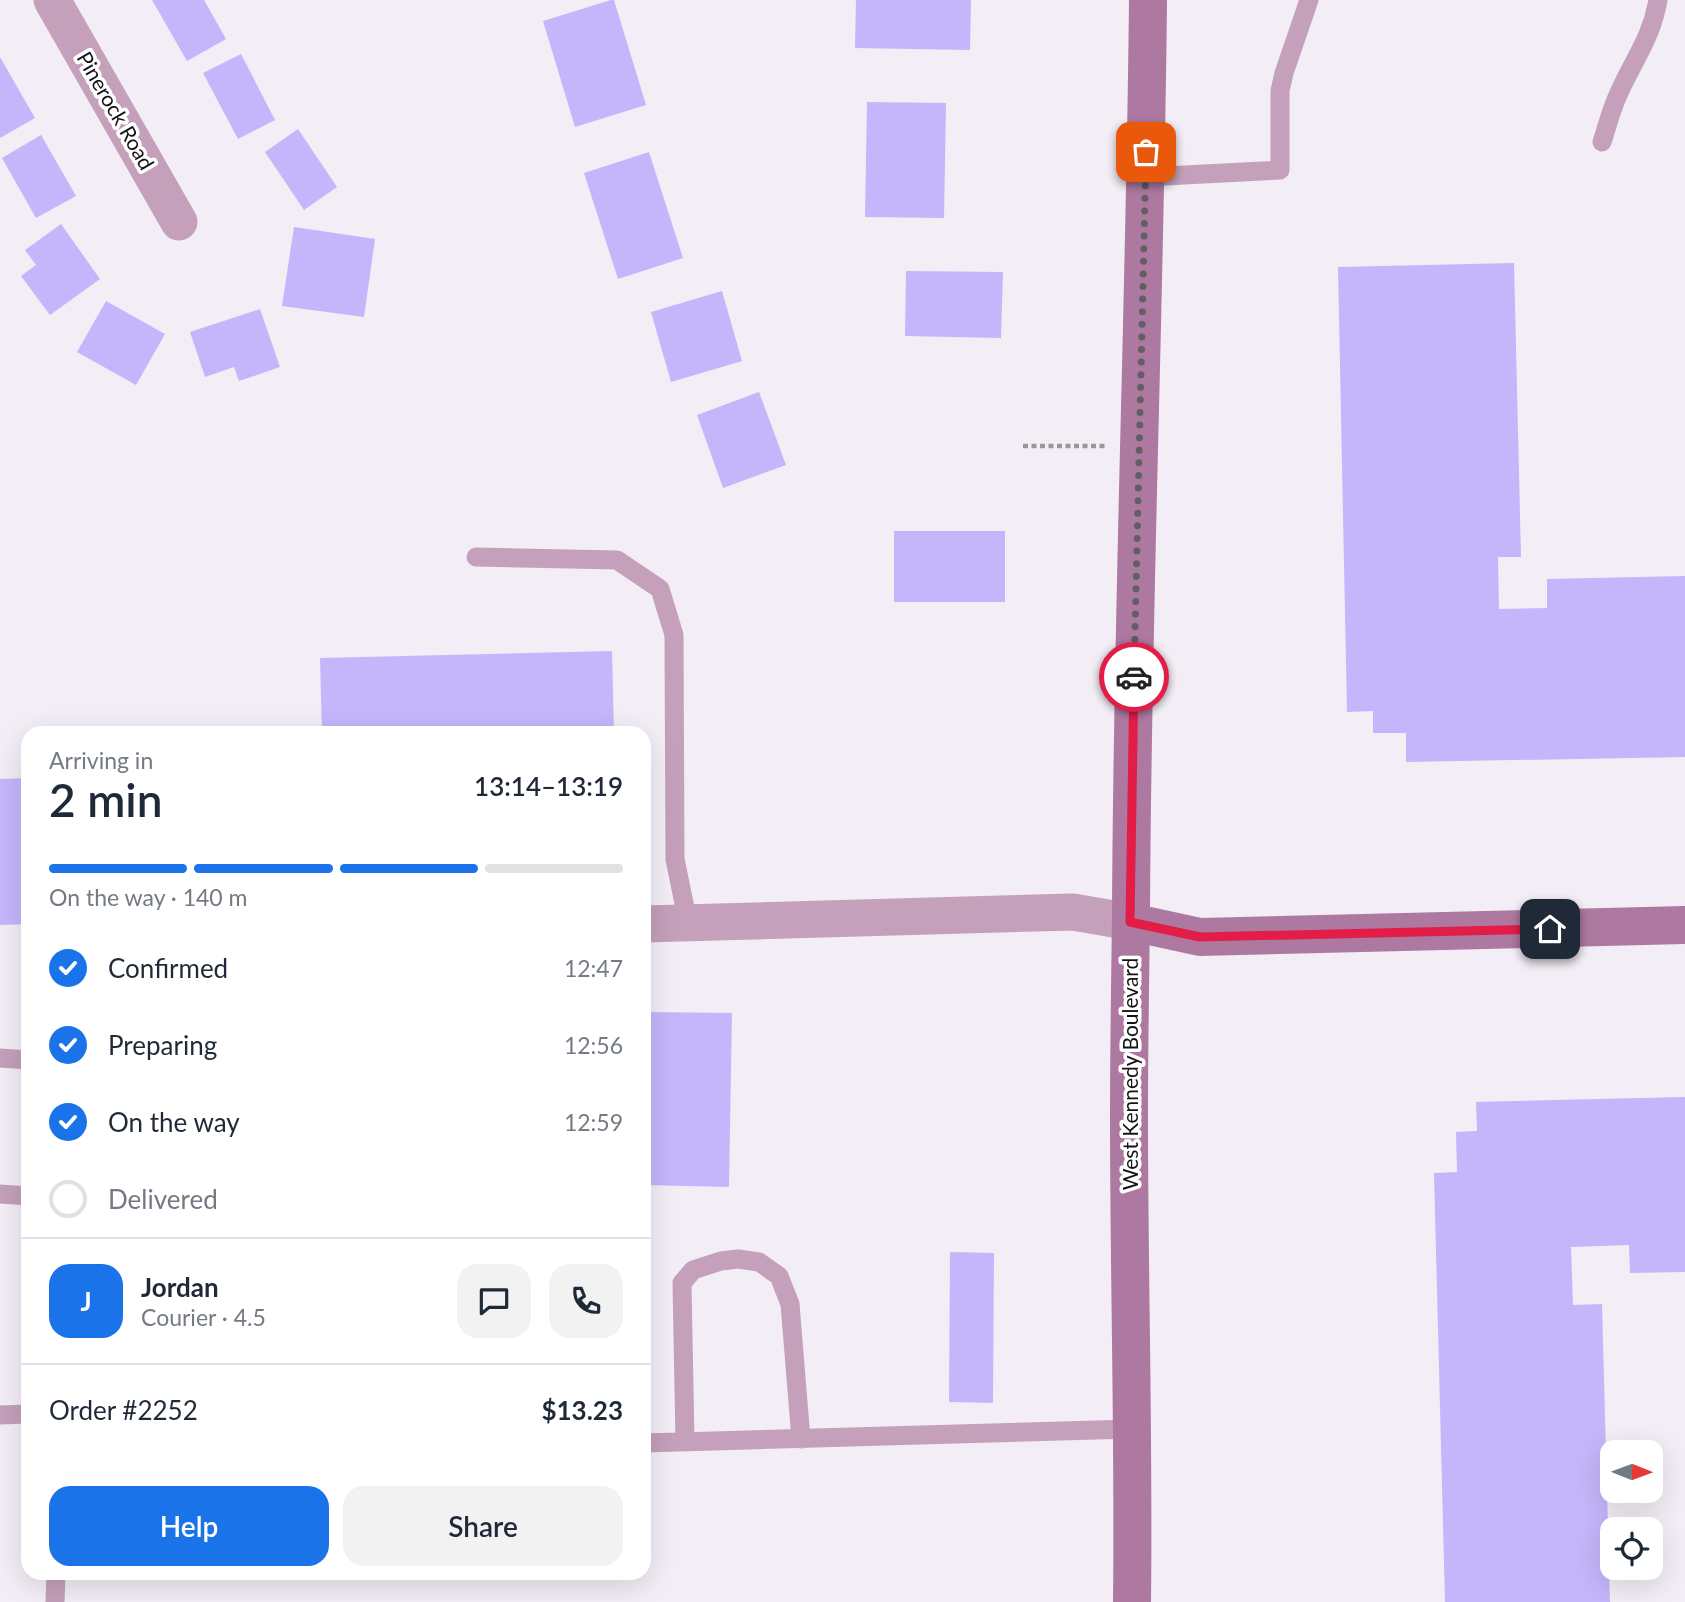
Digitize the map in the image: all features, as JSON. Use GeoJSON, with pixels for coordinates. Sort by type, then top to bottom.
{"type":"FeatureCollection","features":[{"type":"Feature","properties":{"kind":"main road","name":"West Kennedy Boulevard"},"geometry":{"type":"LineString","coordinates":[[1132,1602],[1130,922],[1148,0]]}},
{"type":"Feature","properties":{"kind":"main road"},"geometry":{"type":"LineString","coordinates":[[1130,922],[1200,937],[1685,925]]}},
{"type":"Feature","properties":{"kind":"street","name":"Pinerock Road"},"geometry":{"type":"LineString","coordinates":[[52,0],[179,222]]}},
{"type":"Feature","properties":{"kind":"street"},"geometry":{"type":"LineString","coordinates":[[651,924],[1073,912],[1130,922]]}},
{"type":"Feature","properties":{"kind":"lane"},"geometry":{"type":"LineString","coordinates":[[1146,177],[1280,170],[1280,90],[1309,0]]}},
{"type":"Feature","properties":{"kind":"lane"},"geometry":{"type":"LineString","coordinates":[[1602,142],[1618,96],[1648,38],[1658,0]]}},
{"type":"Feature","properties":{"kind":"lane"},"geometry":{"type":"LineString","coordinates":[[476,557],[617,560],[660,589],[674,635],[675,859],[688,923]]}},
{"type":"Feature","properties":{"kind":"lane"},"geometry":{"type":"LineString","coordinates":[[0,1058],[21,1060]]}},
{"type":"Feature","properties":{"kind":"lane"},"geometry":{"type":"LineString","coordinates":[[0,1194],[21,1195]]}},
{"type":"Feature","properties":{"kind":"lane"},"geometry":{"type":"LineString","coordinates":[[685,1442],[682,1283],[693,1270],[738,1258],[759,1262],[779,1276],[790,1304],[801,1439]]}},
{"type":"Feature","properties":{"kind":"lane"},"geometry":{"type":"LineString","coordinates":[[0,1415],[21,1415]]}},
{"type":"Feature","properties":{"kind":"lane"},"geometry":{"type":"LineString","coordinates":[[651,1443],[1132,1429]]}},
{"type":"Feature","properties":{"kind":"lane"},"geometry":{"type":"LineString","coordinates":[[55,1602],[56,1580]]}},
{"type":"Feature","properties":{"kind":"path"},"geometry":{"type":"LineString","coordinates":[[1023,446],[1139,446]]}},
{"type":"Feature","properties":{"kind":"building"},"geometry":{"type":"Polygon","coordinates":[[[152,0],[204,0],[226,39],[187,61],[152,0]]]}},
{"type":"Feature","properties":{"kind":"building"},"geometry":{"type":"Polygon","coordinates":[[[614,0],[646,105],[575,127],[543,21],[614,0]]]}},
{"type":"Feature","properties":{"kind":"building"},"geometry":{"type":"Polygon","coordinates":[[[856,0],[971,0],[970,50],[855,48],[856,0]]]}},
{"type":"Feature","properties":{"kind":"building"},"geometry":{"type":"Polygon","coordinates":[[[241,54],[275,120],[238,139],[203,73],[241,54]]]}},
{"type":"Feature","properties":{"kind":"building"},"geometry":{"type":"Polygon","coordinates":[[[0,57],[35,118],[0,138],[0,57]]]}},
{"type":"Feature","properties":{"kind":"building"},"geometry":{"type":"Polygon","coordinates":[[[867,102],[946,103],[944,218],[865,217],[867,102]]]}},
{"type":"Feature","properties":{"kind":"building"},"geometry":{"type":"Polygon","coordinates":[[[298,129],[337,187],[304,210],[265,152],[298,129]]]}},
{"type":"Feature","properties":{"kind":"building"},"geometry":{"type":"Polygon","coordinates":[[[41,135],[76,196],[36,218],[2,158],[41,135]]]}},
{"type":"Feature","properties":{"kind":"building"},"geometry":{"type":"Polygon","coordinates":[[[649,152],[683,258],[618,279],[584,173],[649,152]]]}},
{"type":"Feature","properties":{"kind":"building"},"geometry":{"type":"Polygon","coordinates":[[[61,224],[100,279],[50,315],[21,276],[36,265],[25,250],[61,224]]]}},
{"type":"Feature","properties":{"kind":"building"},"geometry":{"type":"Polygon","coordinates":[[[294,227],[375,239],[364,317],[282,306],[294,227]]]}},
{"type":"Feature","properties":{"kind":"building"},"geometry":{"type":"Polygon","coordinates":[[[1514,263],[1521,557],[1498,557],[1499,609],[1547,608],[1547,579],[1685,576],[1685,757],[1406,762],[1406,733],[1373,733],[1373,711],[1347,712],[1338,267],[1514,263]]]}},
{"type":"Feature","properties":{"kind":"building"},"geometry":{"type":"Polygon","coordinates":[[[906,271],[1003,272],[1001,338],[905,336],[906,271]]]}},
{"type":"Feature","properties":{"kind":"building"},"geometry":{"type":"Polygon","coordinates":[[[722,291],[742,361],[671,382],[651,312],[722,291]]]}},
{"type":"Feature","properties":{"kind":"building"},"geometry":{"type":"Polygon","coordinates":[[[106,301],[165,334],[136,385],[77,352],[106,301]]]}},
{"type":"Feature","properties":{"kind":"building"},"geometry":{"type":"Polygon","coordinates":[[[260,309],[280,367],[239,381],[234,367],[205,377],[190,332],[260,309]]]}},
{"type":"Feature","properties":{"kind":"building"},"geometry":{"type":"Polygon","coordinates":[[[759,392],[786,465],[723,488],[697,415],[759,392]]]}},
{"type":"Feature","properties":{"kind":"building"},"geometry":{"type":"Polygon","coordinates":[[[894,531],[1005,531],[1005,602],[894,602],[894,531]]]}},
{"type":"Feature","properties":{"kind":"building"},"geometry":{"type":"Polygon","coordinates":[[[612,651],[614,726],[322,726],[320,658],[612,651]]]}},
{"type":"Feature","properties":{"kind":"building"},"geometry":{"type":"Polygon","coordinates":[[[21,778],[21,924],[0,925],[0,779],[21,778]]]}},
{"type":"Feature","properties":{"kind":"building"},"geometry":{"type":"Polygon","coordinates":[[[651,1012],[732,1013],[729,1187],[651,1185],[651,1012]]]}},
{"type":"Feature","properties":{"kind":"building"},"geometry":{"type":"Polygon","coordinates":[[[1685,1097],[1685,1272],[1630,1273],[1629,1245],[1571,1247],[1573,1305],[1602,1304],[1606,1440],[1600,1440],[1600,1503],[1607,1503],[1608,1517],[1600,1517],[1600,1580],[1609,1580],[1610,1602],[1445,1602],[1434,1173],[1457,1172],[1456,1132],[1477,1131],[1476,1102],[1685,1097]]]}},
{"type":"Feature","properties":{"kind":"building"},"geometry":{"type":"Polygon","coordinates":[[[950,1252],[994,1253],[993,1403],[949,1402],[950,1252]]]}},
{"type":"Feature","properties":{"kind":"way so far"},"geometry":{"type":"LineString","coordinates":[[1134,677],[1146,152]]}},
{"type":"Feature","properties":{"kind":"route"},"geometry":{"type":"LineString","coordinates":[[1134,677],[1130,922],[1200,937],[1550,929]]}}]}
